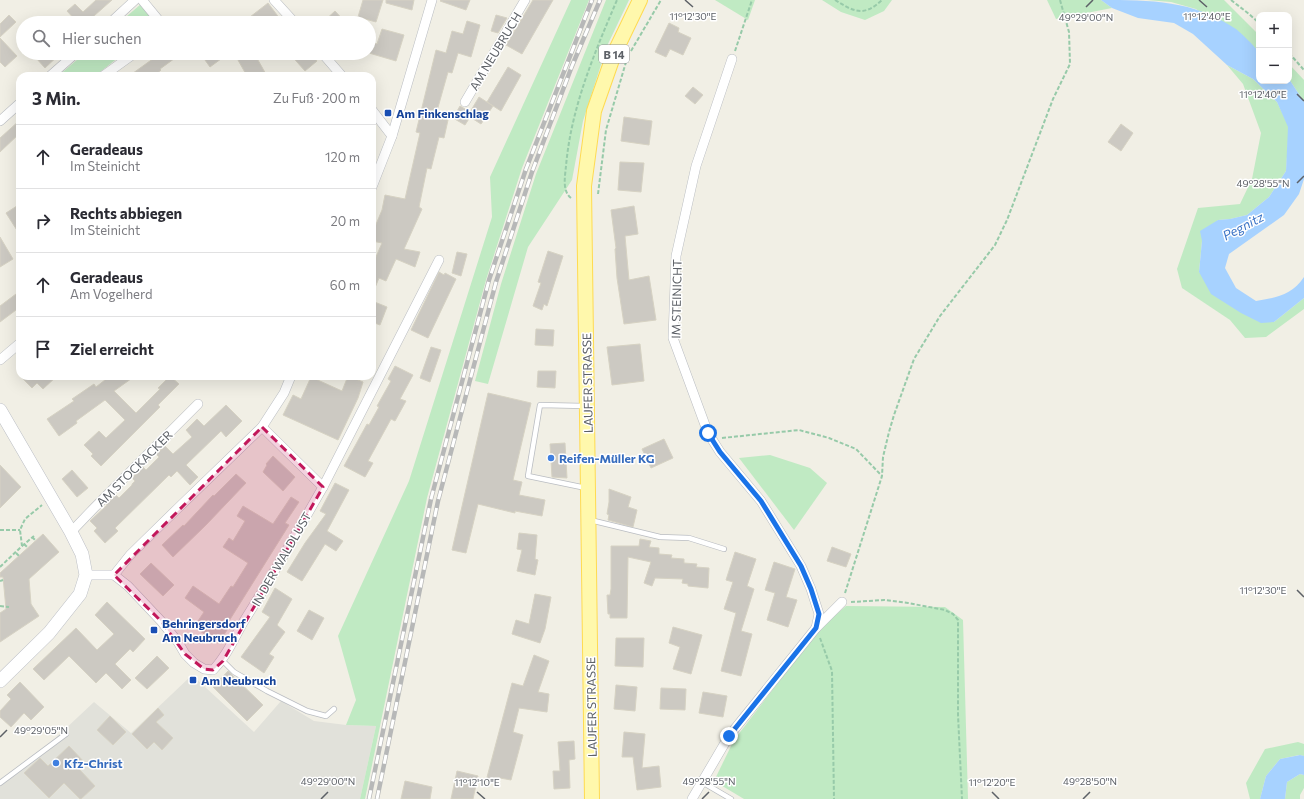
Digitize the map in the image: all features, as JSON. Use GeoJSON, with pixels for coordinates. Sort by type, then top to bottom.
{"type":"FeatureCollection","features":[{"type":"Feature","properties":{"kind":"main road","name":"LAUFER STRASSE"},"geometry":{"type":"LineString","coordinates":[[592,799],[584,186],[594,111],[614,54],[640,0]]}},
{"type":"Feature","properties":{"kind":"street"},"geometry":{"type":"LineString","coordinates":[[118,16],[136,0]]}},
{"type":"Feature","properties":{"kind":"street"},"geometry":{"type":"LineString","coordinates":[[142,0],[155,16]]}},
{"type":"Feature","properties":{"kind":"street"},"geometry":{"type":"LineString","coordinates":[[274,0],[289,16]]}},
{"type":"Feature","properties":{"kind":"street"},"geometry":{"type":"LineString","coordinates":[[376,177],[392,136],[432,0]]}},
{"type":"Feature","properties":{"kind":"street","name":"AM NEUBRUCH"},"geometry":{"type":"LineString","coordinates":[[465,102],[525,0]]}},
{"type":"Feature","properties":{"kind":"street","name":"IM STEINICHT"},"geometry":{"type":"LineString","coordinates":[[732,59],[696,166],[676,256],[674,338],[708,433],[720,452],[761,501],[801,566],[811,589],[819,614],[816,628]]}},
{"type":"Feature","properties":{"kind":"street"},"geometry":{"type":"LineString","coordinates":[[55,72],[68,60]]}},
{"type":"Feature","properties":{"kind":"street"},"geometry":{"type":"LineString","coordinates":[[109,72],[125,60]]}},
{"type":"Feature","properties":{"kind":"street"},"geometry":{"type":"LineString","coordinates":[[328,60],[339,72]]}},
{"type":"Feature","properties":{"kind":"street"},"geometry":{"type":"LineString","coordinates":[[0,121],[16,107]]}},
{"type":"Feature","properties":{"kind":"street"},"geometry":{"type":"LineString","coordinates":[[376,115],[392,136]]}},
{"type":"Feature","properties":{"kind":"street","name":"IN DER WALDLUST"},"geometry":{"type":"LineString","coordinates":[[223,661],[240,628],[276,570],[323,487],[439,260]]}},
{"type":"Feature","properties":{"kind":"street"},"geometry":{"type":"LineString","coordinates":[[0,360],[16,346]]}},
{"type":"Feature","properties":{"kind":"street"},"geometry":{"type":"LineString","coordinates":[[114,575],[130,555],[262,427],[284,393],[290,380]]}},
{"type":"Feature","properties":{"kind":"street","name":"AM STOCKACKER"},"geometry":{"type":"LineString","coordinates":[[71,532],[198,404]]}},
{"type":"Feature","properties":{"kind":"street"},"geometry":{"type":"LineString","coordinates":[[0,410],[71,532],[82,554],[86,575],[80,594],[49,633],[0,681]]}},
{"type":"Feature","properties":{"kind":"street"},"geometry":{"type":"LineString","coordinates":[[262,427],[323,487]]}},
{"type":"Feature","properties":{"kind":"street"},"geometry":{"type":"LineString","coordinates":[[86,575],[114,575],[128,586],[161,621],[178,642],[185,654],[194,663],[204,669],[213,670],[223,661]]}},
{"type":"Feature","properties":{"kind":"street"},"geometry":{"type":"LineString","coordinates":[[692,799],[729,736],[816,628],[842,602]]}},
{"type":"Feature","properties":{"kind":"lane"},"geometry":{"type":"LineString","coordinates":[[587,406],[540,405],[528,476],[588,489]]}},
{"type":"Feature","properties":{"kind":"lane"},"geometry":{"type":"LineString","coordinates":[[588,519],[660,537],[689,538],[724,549]]}},
{"type":"Feature","properties":{"kind":"lane"},"geometry":{"type":"LineString","coordinates":[[223,661],[234,672],[307,711],[326,716],[334,710]]}},
{"type":"Feature","properties":{"kind":"lane"},"geometry":{"type":"LineString","coordinates":[[0,783],[66,734]]}},
{"type":"Feature","properties":{"kind":"lane"},"geometry":{"type":"LineString","coordinates":[[702,782],[731,799]]}},
{"type":"Feature","properties":{"kind":"path"},"geometry":{"type":"LineString","coordinates":[[606,130],[628,57],[661,0]]}},
{"type":"Feature","properties":{"kind":"path"},"geometry":{"type":"LineString","coordinates":[[732,59],[752,0]]}},
{"type":"Feature","properties":{"kind":"path"},"geometry":{"type":"LineString","coordinates":[[835,0],[854,11],[861,12],[875,7],[882,0]]}},
{"type":"Feature","properties":{"kind":"path"},"geometry":{"type":"LineString","coordinates":[[962,799],[958,715],[958,620],[953,614],[944,610],[884,600],[842,602],[882,476],[883,457],[894,415],[914,359],[940,316],[995,245],[1007,220],[1053,99],[1070,64],[1070,32],[1060,1],[1064,0]]}},
{"type":"Feature","properties":{"kind":"path"},"geometry":{"type":"LineString","coordinates":[[1231,0],[1256,20]]}},
{"type":"Feature","properties":{"kind":"path"},"geometry":{"type":"LineString","coordinates":[[1292,56],[1304,70]]}},
{"type":"Feature","properties":{"kind":"path"},"geometry":{"type":"LineString","coordinates":[[708,433],[723,438],[799,430],[829,438],[856,449],[882,476]]}},
{"type":"Feature","properties":{"kind":"path"},"geometry":{"type":"LineString","coordinates":[[28,548],[23,545],[20,530],[25,519],[37,508],[51,500]]}},
{"type":"Feature","properties":{"kind":"path"},"geometry":{"type":"LineString","coordinates":[[0,530],[20,530]]}},
{"type":"Feature","properties":{"kind":"path"},"geometry":{"type":"LineString","coordinates":[[0,567],[33,536],[36,541]]}},
{"type":"Feature","properties":{"kind":"path"},"geometry":{"type":"LineString","coordinates":[[16,552],[19,556]]}},
{"type":"Feature","properties":{"kind":"path"},"geometry":{"type":"LineString","coordinates":[[0,581],[4,580]]}},
{"type":"Feature","properties":{"kind":"path"},"geometry":{"type":"LineString","coordinates":[[0,600],[0,606],[9,607]]}},
{"type":"Feature","properties":{"kind":"path"},"geometry":{"type":"LineString","coordinates":[[816,628],[832,671],[834,799]]}},
{"type":"Feature","properties":{"kind":"highlighted area"},"geometry":{"type":"Polygon","coordinates":[[[262,427],[323,487],[223,661],[213,670],[204,669],[185,654],[161,621],[114,575],[262,427]]]}},
{"type":"Feature","properties":{"kind":"shaded area"},"geometry":{"type":"Polygon","coordinates":[[[192,675],[254,732],[281,701],[314,721],[346,725],[376,726],[360,799],[0,799],[0,781],[47,746],[94,702],[131,733],[192,675]]]}},
{"type":"Feature","properties":{"kind":"green space"},"geometry":{"type":"Polygon","coordinates":[[[571,0],[589,0],[522,168],[486,280],[427,498],[365,799],[360,799],[376,726],[346,725],[356,700],[338,636],[409,481],[492,217],[490,177],[571,0]]]}},
{"type":"Feature","properties":{"kind":"green space"},"geometry":{"type":"Polygon","coordinates":[[[606,0],[629,0],[607,46],[583,121],[572,180],[528,247],[488,384],[475,381],[501,284],[536,174],[606,0]]]}},
{"type":"Feature","properties":{"kind":"green space"},"geometry":{"type":"Polygon","coordinates":[[[715,0],[755,0],[748,20],[715,0]]]}},
{"type":"Feature","properties":{"kind":"green space"},"geometry":{"type":"Polygon","coordinates":[[[822,0],[892,0],[884,11],[865,20],[841,12],[822,0]]]}},
{"type":"Feature","properties":{"kind":"green space"},"geometry":{"type":"Polygon","coordinates":[[[1047,0],[1101,0],[1112,8],[1056,19],[1047,0]]]}},
{"type":"Feature","properties":{"kind":"green space"},"geometry":{"type":"Polygon","coordinates":[[[1147,0],[1224,0],[1256,32],[1256,51],[1196,9],[1171,2],[1147,0]]]}},
{"type":"Feature","properties":{"kind":"green space"},"geometry":{"type":"Polygon","coordinates":[[[141,4],[150,16],[127,16],[141,4]]]}},
{"type":"Feature","properties":{"kind":"green space"},"geometry":{"type":"Polygon","coordinates":[[[77,60],[115,60],[100,72],[63,72],[77,60]]]}},
{"type":"Feature","properties":{"kind":"green space"},"geometry":{"type":"Polygon","coordinates":[[[1227,65],[1253,79],[1256,84],[1258,84],[1277,102],[1289,127],[1286,171],[1269,197],[1247,215],[1218,220],[1202,241],[1199,272],[1274,322],[1304,298],[1304,309],[1266,337],[1245,338],[1230,320],[1182,288],[1177,269],[1198,208],[1240,204],[1252,179],[1261,133],[1243,84],[1227,65]]]}},
{"type":"Feature","properties":{"kind":"green space"},"geometry":{"type":"Polygon","coordinates":[[[1292,67],[1304,80],[1304,102],[1292,84],[1292,67]]]}},
{"type":"Feature","properties":{"kind":"green space"},"geometry":{"type":"Polygon","coordinates":[[[770,455],[810,468],[827,483],[794,530],[739,458],[770,455]]]}},
{"type":"Feature","properties":{"kind":"green space"},"geometry":{"type":"Polygon","coordinates":[[[846,606],[945,607],[963,620],[968,799],[744,799],[714,781],[734,740],[820,628],[846,606]]]}},
{"type":"Feature","properties":{"kind":"green space"},"geometry":{"type":"Polygon","coordinates":[[[1298,742],[1304,744],[1304,756],[1299,755],[1280,759],[1266,776],[1260,799],[1250,799],[1246,783],[1265,749],[1298,742]]]}},
{"type":"Feature","properties":{"kind":"green space"},"geometry":{"type":"Polygon","coordinates":[[[1300,774],[1304,775],[1304,788],[1300,795],[1300,799],[1285,799],[1287,782],[1300,774]]]}},
{"type":"Feature","properties":{"kind":"water"},"geometry":{"type":"Polygon","coordinates":[[[1101,0],[1137,0],[1171,4],[1188,7],[1220,19],[1236,29],[1256,49],[1256,82],[1227,65],[1193,34],[1174,23],[1138,18],[1112,8],[1101,0]]]}},
{"type":"Feature","properties":{"kind":"water","name":"Pegnitz"},"geometry":{"type":"Polygon","coordinates":[[[1258,84],[1292,84],[1304,102],[1304,179],[1299,194],[1284,215],[1229,254],[1225,268],[1236,288],[1256,301],[1270,299],[1289,292],[1304,277],[1304,298],[1274,322],[1261,323],[1241,313],[1211,294],[1199,272],[1202,241],[1200,231],[1218,220],[1247,215],[1269,197],[1286,171],[1288,127],[1277,102],[1258,84]]]}},
{"type":"Feature","properties":{"kind":"water"},"geometry":{"type":"Polygon","coordinates":[[[1300,755],[1304,756],[1304,775],[1300,774],[1287,782],[1285,799],[1260,799],[1266,776],[1280,759],[1300,755]]]}},
{"type":"Feature","properties":{"kind":"building"},"geometry":{"type":"Polygon","coordinates":[[[96,0],[112,0],[94,16],[72,16],[67,11],[75,4],[83,12],[96,0]]]}},
{"type":"Feature","properties":{"kind":"building"},"geometry":{"type":"Polygon","coordinates":[[[363,0],[383,0],[376,22],[376,16],[358,16],[363,0]]]}},
{"type":"Feature","properties":{"kind":"building"},"geometry":{"type":"Polygon","coordinates":[[[386,0],[414,0],[412,10],[386,3],[386,0]]]}},
{"type":"Feature","properties":{"kind":"building"},"geometry":{"type":"Polygon","coordinates":[[[470,0],[466,10],[440,1],[470,0]]]}},
{"type":"Feature","properties":{"kind":"building"},"geometry":{"type":"Polygon","coordinates":[[[533,0],[553,0],[522,54],[506,45],[533,0]]]}},
{"type":"Feature","properties":{"kind":"building"},"geometry":{"type":"Polygon","coordinates":[[[268,3],[278,16],[251,16],[268,3]]]}},
{"type":"Feature","properties":{"kind":"building"},"geometry":{"type":"Polygon","coordinates":[[[335,11],[340,16],[330,16],[335,11]]]}},
{"type":"Feature","properties":{"kind":"building"},"geometry":{"type":"Polygon","coordinates":[[[9,15],[16,22],[0,37],[0,24],[9,15]]]}},
{"type":"Feature","properties":{"kind":"building"},"geometry":{"type":"Polygon","coordinates":[[[496,15],[507,18],[498,33],[491,31],[496,15]]]}},
{"type":"Feature","properties":{"kind":"building"},"geometry":{"type":"Polygon","coordinates":[[[467,21],[480,25],[471,57],[458,53],[452,73],[448,72],[435,118],[448,120],[444,138],[439,137],[431,169],[427,168],[419,207],[422,209],[404,249],[420,252],[415,267],[396,259],[386,281],[379,278],[376,285],[376,257],[382,243],[376,242],[376,224],[382,210],[385,195],[405,199],[420,133],[416,132],[436,50],[446,53],[452,31],[463,34],[467,21]]]}},
{"type":"Feature","properties":{"kind":"building"},"geometry":{"type":"Polygon","coordinates":[[[669,23],[679,28],[678,32],[691,38],[683,55],[670,49],[666,57],[655,52],[669,23]]]}},
{"type":"Feature","properties":{"kind":"building"},"geometry":{"type":"Polygon","coordinates":[[[382,29],[404,35],[396,61],[376,55],[377,44],[382,29]]]}},
{"type":"Feature","properties":{"kind":"building"},"geometry":{"type":"Polygon","coordinates":[[[0,38],[16,55],[16,57],[5,67],[0,62],[0,38]]]}},
{"type":"Feature","properties":{"kind":"building"},"geometry":{"type":"Polygon","coordinates":[[[38,60],[54,60],[45,68],[38,60]]]}},
{"type":"Feature","properties":{"kind":"building"},"geometry":{"type":"Polygon","coordinates":[[[151,60],[172,60],[160,69],[161,70],[159,72],[135,72],[151,60]]]}},
{"type":"Feature","properties":{"kind":"building"},"geometry":{"type":"Polygon","coordinates":[[[205,60],[220,60],[210,67],[205,60]]]}},
{"type":"Feature","properties":{"kind":"building"},"geometry":{"type":"Polygon","coordinates":[[[238,60],[258,60],[265,72],[245,72],[238,60]]]}},
{"type":"Feature","properties":{"kind":"building"},"geometry":{"type":"Polygon","coordinates":[[[295,60],[316,60],[317,61],[305,71],[295,60]]]}},
{"type":"Feature","properties":{"kind":"building"},"geometry":{"type":"Polygon","coordinates":[[[508,67],[521,75],[501,111],[487,102],[508,67]]]}},
{"type":"Feature","properties":{"kind":"building"},"geometry":{"type":"Polygon","coordinates":[[[693,87],[703,95],[695,104],[685,96],[693,87]]]}},
{"type":"Feature","properties":{"kind":"building"},"geometry":{"type":"Polygon","coordinates":[[[479,97],[493,106],[481,124],[470,117],[465,125],[453,118],[460,106],[470,112],[479,97]]]}},
{"type":"Feature","properties":{"kind":"building"},"geometry":{"type":"Polygon","coordinates":[[[624,117],[652,121],[649,145],[621,141],[624,117]]]}},
{"type":"Feature","properties":{"kind":"building"},"geometry":{"type":"Polygon","coordinates":[[[16,124],[16,137],[0,152],[0,138],[16,124]]]}},
{"type":"Feature","properties":{"kind":"building"},"geometry":{"type":"Polygon","coordinates":[[[1121,124],[1133,133],[1121,151],[1108,142],[1121,124]]]}},
{"type":"Feature","properties":{"kind":"building"},"geometry":{"type":"Polygon","coordinates":[[[620,162],[644,163],[641,192],[618,190],[620,162]]]}},
{"type":"Feature","properties":{"kind":"building"},"geometry":{"type":"Polygon","coordinates":[[[634,206],[638,234],[625,236],[629,280],[649,276],[656,320],[624,324],[617,278],[616,248],[611,210],[634,206]]]}},
{"type":"Feature","properties":{"kind":"building"},"geometry":{"type":"Polygon","coordinates":[[[16,207],[16,229],[6,213],[16,207]]]}},
{"type":"Feature","properties":{"kind":"building"},"geometry":{"type":"Polygon","coordinates":[[[0,237],[13,259],[0,267],[0,237]]]}},
{"type":"Feature","properties":{"kind":"building"},"geometry":{"type":"Polygon","coordinates":[[[548,251],[563,256],[547,306],[544,304],[542,310],[533,306],[541,283],[538,282],[548,251]]]}},
{"type":"Feature","properties":{"kind":"building"},"geometry":{"type":"Polygon","coordinates":[[[457,252],[467,254],[461,276],[452,273],[457,252]]]}},
{"type":"Feature","properties":{"kind":"building"},"geometry":{"type":"Polygon","coordinates":[[[439,272],[444,275],[445,273],[456,279],[428,338],[411,330],[439,272]]]}},
{"type":"Feature","properties":{"kind":"building"},"geometry":{"type":"Polygon","coordinates":[[[16,294],[16,310],[0,322],[0,306],[16,294]]]}},
{"type":"Feature","properties":{"kind":"building"},"geometry":{"type":"Polygon","coordinates":[[[376,303],[387,307],[380,325],[376,324],[376,303]]]}},
{"type":"Feature","properties":{"kind":"building"},"geometry":{"type":"Polygon","coordinates":[[[536,329],[554,330],[553,346],[535,345],[536,329]]]}},
{"type":"Feature","properties":{"kind":"building"},"geometry":{"type":"Polygon","coordinates":[[[640,344],[644,381],[612,385],[607,347],[640,344]]]}},
{"type":"Feature","properties":{"kind":"building"},"geometry":{"type":"Polygon","coordinates":[[[431,347],[441,350],[430,382],[420,378],[431,347]]]}},
{"type":"Feature","properties":{"kind":"building"},"geometry":{"type":"Polygon","coordinates":[[[395,366],[413,375],[400,399],[406,401],[395,421],[391,419],[368,461],[373,463],[365,477],[344,466],[367,424],[369,425],[379,407],[377,406],[391,381],[388,379],[395,366]]]}},
{"type":"Feature","properties":{"kind":"building"},"geometry":{"type":"Polygon","coordinates":[[[538,371],[556,371],[555,388],[537,387],[538,371]]]}},
{"type":"Feature","properties":{"kind":"building"},"geometry":{"type":"Polygon","coordinates":[[[24,380],[53,380],[43,389],[37,383],[32,388],[24,380]]]}},
{"type":"Feature","properties":{"kind":"building"},"geometry":{"type":"Polygon","coordinates":[[[105,380],[129,380],[114,391],[136,413],[160,389],[158,388],[166,380],[174,380],[179,384],[158,405],[160,407],[101,466],[91,456],[93,454],[84,445],[99,431],[106,438],[125,420],[105,400],[76,421],[77,423],[59,436],[47,419],[74,401],[72,399],[94,384],[96,387],[105,380]]]}},
{"type":"Feature","properties":{"kind":"building"},"geometry":{"type":"Polygon","coordinates":[[[310,380],[318,380],[342,391],[346,380],[358,380],[363,382],[358,398],[338,440],[283,415],[293,395],[301,399],[310,380]]]}},
{"type":"Feature","properties":{"kind":"building"},"geometry":{"type":"Polygon","coordinates":[[[488,393],[531,403],[513,480],[522,482],[519,495],[545,500],[542,516],[515,511],[515,513],[478,504],[466,553],[452,550],[488,393]]]}},
{"type":"Feature","properties":{"kind":"building"},"geometry":{"type":"Polygon","coordinates":[[[226,405],[242,421],[226,437],[221,431],[186,465],[198,477],[190,485],[177,471],[171,477],[169,475],[115,528],[118,531],[105,543],[94,531],[97,528],[90,521],[116,495],[119,498],[132,485],[135,481],[132,478],[143,467],[146,470],[159,457],[156,454],[165,446],[173,454],[192,437],[186,430],[197,419],[204,426],[226,405]]]}},
{"type":"Feature","properties":{"kind":"building"},"geometry":{"type":"Polygon","coordinates":[[[664,439],[673,458],[651,468],[642,449],[664,439]]]}},
{"type":"Feature","properties":{"kind":"building"},"geometry":{"type":"Polygon","coordinates":[[[565,443],[567,478],[552,477],[550,444],[565,443]]]}},
{"type":"Feature","properties":{"kind":"building"},"geometry":{"type":"Polygon","coordinates":[[[273,456],[295,477],[283,491],[263,472],[267,465],[266,464],[273,456]]]}},
{"type":"Feature","properties":{"kind":"building"},"geometry":{"type":"Polygon","coordinates":[[[0,465],[21,487],[0,508],[0,465]]]}},
{"type":"Feature","properties":{"kind":"building"},"geometry":{"type":"Polygon","coordinates":[[[72,470],[88,488],[77,497],[62,479],[72,470]]]}},
{"type":"Feature","properties":{"kind":"building"},"geometry":{"type":"Polygon","coordinates":[[[236,474],[246,483],[173,557],[162,545],[183,525],[184,526],[213,495],[214,496],[236,474]]]}},
{"type":"Feature","properties":{"kind":"building"},"geometry":{"type":"Polygon","coordinates":[[[335,483],[349,490],[327,531],[343,541],[336,551],[325,544],[302,581],[287,572],[305,543],[326,514],[320,511],[335,483]]]}},
{"type":"Feature","properties":{"kind":"building"},"geometry":{"type":"Polygon","coordinates":[[[609,489],[631,497],[628,507],[637,510],[633,527],[608,520],[609,489]]]}},
{"type":"Feature","properties":{"kind":"building"},"geometry":{"type":"Polygon","coordinates":[[[291,497],[299,502],[285,523],[289,525],[229,621],[232,623],[218,643],[194,627],[204,612],[185,598],[193,586],[219,604],[231,586],[233,587],[248,563],[223,547],[229,538],[233,541],[245,521],[237,516],[243,506],[273,524],[291,497]]]}},
{"type":"Feature","properties":{"kind":"building"},"geometry":{"type":"Polygon","coordinates":[[[519,533],[537,535],[535,559],[538,560],[535,575],[517,571],[522,550],[517,549],[519,533]]]}},
{"type":"Feature","properties":{"kind":"building"},"geometry":{"type":"Polygon","coordinates":[[[43,534],[59,552],[29,579],[31,604],[39,616],[0,642],[0,613],[6,609],[3,577],[0,577],[0,573],[43,534]]]}},
{"type":"Feature","properties":{"kind":"building"},"geometry":{"type":"Polygon","coordinates":[[[640,539],[651,541],[649,547],[659,548],[659,554],[672,555],[671,558],[684,559],[684,563],[697,564],[696,567],[709,568],[708,588],[688,586],[688,584],[682,583],[683,579],[655,578],[652,586],[644,583],[651,562],[628,557],[627,618],[610,618],[610,614],[608,614],[607,595],[610,595],[611,589],[611,546],[639,546],[640,539]]]}},
{"type":"Feature","properties":{"kind":"building"},"geometry":{"type":"Polygon","coordinates":[[[832,547],[851,554],[846,567],[827,561],[832,547]]]}},
{"type":"Feature","properties":{"kind":"building"},"geometry":{"type":"Polygon","coordinates":[[[735,552],[756,559],[747,586],[754,589],[741,631],[752,634],[741,676],[721,671],[736,613],[724,609],[733,582],[726,580],[735,552]]]}},
{"type":"Feature","properties":{"kind":"building"},"geometry":{"type":"Polygon","coordinates":[[[774,562],[795,569],[786,597],[797,600],[788,627],[767,620],[775,593],[765,590],[774,562]]]}},
{"type":"Feature","properties":{"kind":"building"},"geometry":{"type":"Polygon","coordinates":[[[151,563],[174,585],[163,596],[140,574],[151,563]]]}},
{"type":"Feature","properties":{"kind":"building"},"geometry":{"type":"Polygon","coordinates":[[[275,588],[292,599],[277,625],[285,632],[269,654],[274,657],[264,673],[241,657],[270,617],[262,612],[275,588]]]}},
{"type":"Feature","properties":{"kind":"building"},"geometry":{"type":"Polygon","coordinates":[[[535,594],[551,597],[545,629],[540,643],[512,634],[516,620],[529,624],[535,594]]]}},
{"type":"Feature","properties":{"kind":"building"},"geometry":{"type":"Polygon","coordinates":[[[107,602],[145,639],[133,652],[130,649],[115,664],[131,680],[122,689],[106,673],[96,683],[69,656],[44,680],[33,669],[76,628],[97,650],[114,634],[95,615],[107,602]]]}},
{"type":"Feature","properties":{"kind":"building"},"geometry":{"type":"Polygon","coordinates":[[[309,610],[324,618],[312,640],[297,631],[309,610]]]}},
{"type":"Feature","properties":{"kind":"building"},"geometry":{"type":"Polygon","coordinates":[[[673,627],[702,635],[691,674],[673,669],[680,647],[669,643],[673,627]]]}},
{"type":"Feature","properties":{"kind":"building"},"geometry":{"type":"Polygon","coordinates":[[[616,638],[644,638],[643,667],[615,666],[616,638]]]}},
{"type":"Feature","properties":{"kind":"building"},"geometry":{"type":"Polygon","coordinates":[[[534,655],[549,661],[538,692],[549,694],[547,712],[519,708],[513,732],[523,735],[511,780],[500,778],[498,784],[486,781],[512,683],[523,686],[534,655]]]}},
{"type":"Feature","properties":{"kind":"building"},"geometry":{"type":"Polygon","coordinates":[[[157,656],[169,668],[147,689],[135,678],[157,656]]]}},
{"type":"Feature","properties":{"kind":"building"},"geometry":{"type":"Polygon","coordinates":[[[228,671],[263,705],[247,721],[213,687],[228,671]]]}},
{"type":"Feature","properties":{"kind":"building"},"geometry":{"type":"Polygon","coordinates":[[[20,682],[44,707],[31,720],[24,713],[11,727],[0,717],[0,711],[11,699],[7,695],[20,682]]]}},
{"type":"Feature","properties":{"kind":"building"},"geometry":{"type":"Polygon","coordinates":[[[616,685],[637,687],[635,711],[614,709],[616,685]]]}},
{"type":"Feature","properties":{"kind":"building"},"geometry":{"type":"Polygon","coordinates":[[[661,688],[686,689],[685,710],[660,709],[661,688]]]}},
{"type":"Feature","properties":{"kind":"building"},"geometry":{"type":"Polygon","coordinates":[[[703,692],[727,696],[723,717],[699,713],[703,692]]]}},
{"type":"Feature","properties":{"kind":"building"},"geometry":{"type":"Polygon","coordinates":[[[158,708],[164,715],[156,722],[173,738],[162,750],[154,742],[147,749],[132,734],[158,708]]]}},
{"type":"Feature","properties":{"kind":"building"},"geometry":{"type":"Polygon","coordinates":[[[110,716],[126,732],[113,745],[97,730],[110,716]]]}},
{"type":"Feature","properties":{"kind":"building"},"geometry":{"type":"Polygon","coordinates":[[[624,732],[645,734],[642,768],[659,766],[661,787],[637,790],[633,757],[622,757],[624,732]]]}},
{"type":"Feature","properties":{"kind":"building"},"geometry":{"type":"Polygon","coordinates":[[[574,741],[575,759],[569,760],[570,788],[554,789],[553,771],[560,771],[558,742],[574,741]]]}},
{"type":"Feature","properties":{"kind":"building"},"geometry":{"type":"Polygon","coordinates":[[[69,746],[85,763],[79,769],[95,786],[80,799],[64,783],[49,798],[24,773],[40,758],[48,766],[69,746]]]}},
{"type":"Feature","properties":{"kind":"building"},"geometry":{"type":"Polygon","coordinates":[[[457,771],[478,776],[473,799],[451,799],[457,771]]]}},
{"type":"Feature","properties":{"kind":"building"},"geometry":{"type":"Polygon","coordinates":[[[405,781],[432,787],[430,799],[401,799],[405,781]]]}},
{"type":"Feature","properties":{"kind":"railway"},"geometry":{"type":"LineString","coordinates":[[369,799],[431,499],[489,280],[526,169],[592,0]]}},
{"type":"Feature","properties":{"kind":"railway"},"geometry":{"type":"LineString","coordinates":[[377,799],[438,501],[496,282],[532,172],[572,66],[600,0]]}},
{"type":"Feature","properties":{"kind":"place","name":"Am Finkenschlag"},"geometry":{"type":"Point","coordinates":[388,113]}},
{"type":"Feature","properties":{"kind":"place","name":"Reifen-Müller KG"},"geometry":{"type":"Point","coordinates":[551,458]}},
{"type":"Feature","properties":{"kind":"place","name":"Behringersdorf Am Neubruch"},"geometry":{"type":"Point","coordinates":[154,630]}},
{"type":"Feature","properties":{"kind":"place","name":"Am Neubruch"},"geometry":{"type":"Point","coordinates":[193,680]}},
{"type":"Feature","properties":{"kind":"place","name":"Kfz-Christ"},"geometry":{"type":"Point","coordinates":[56,763]}},
{"type":"Feature","properties":{"kind":"route"},"geometry":{"type":"LineString","coordinates":[[708,433],[720,452],[761,501],[778,526],[801,566],[811,589],[819,614],[816,628],[729,736]]}}]}
